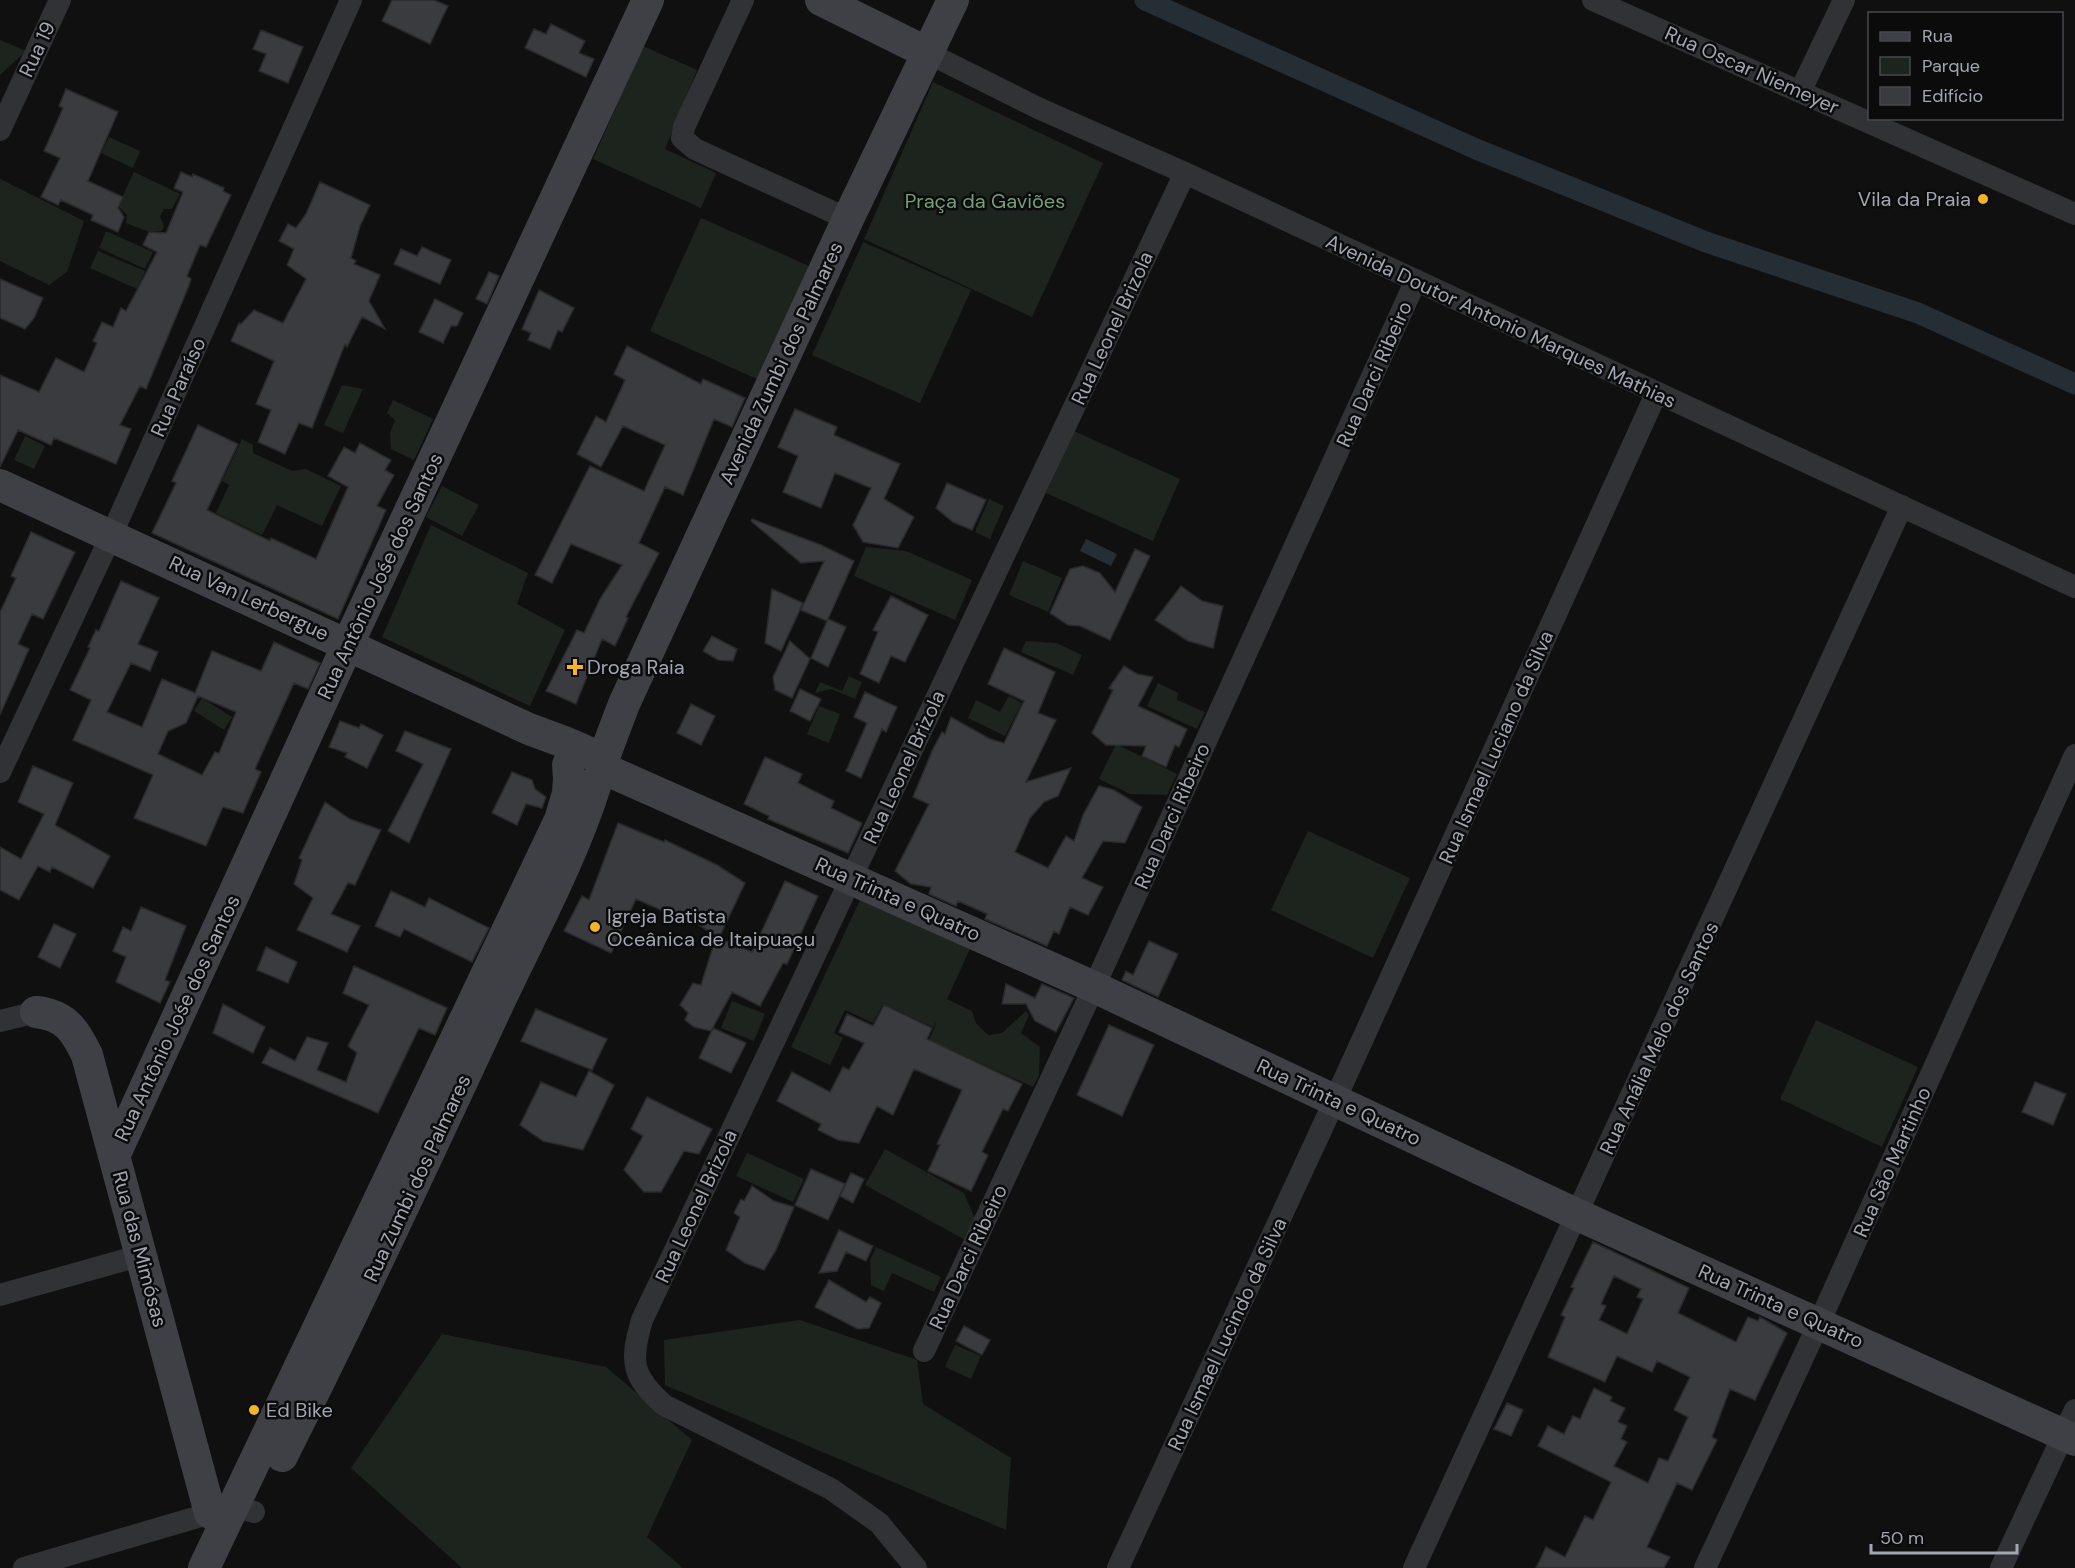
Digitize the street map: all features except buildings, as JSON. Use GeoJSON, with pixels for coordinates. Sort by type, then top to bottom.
{"type":"FeatureCollection","features":[{"type":"Feature","properties":{"kind":"street","name":"Rua 19"},"geometry":{"type":"LineString","coordinates":[[0,130],[60,0]]}},
{"type":"Feature","properties":{"kind":"street","name":"Rua Paraíso"},"geometry":{"type":"LineString","coordinates":[[0,772],[111,536],[351,0]]}},
{"type":"Feature","properties":{"kind":"street","name":"Rua Antônio Jośe dos Santos"},"geometry":{"type":"LineString","coordinates":[[115,1154],[348,644],[648,0]]}},
{"type":"Feature","properties":{"kind":"street"},"geometry":{"type":"LineString","coordinates":[[743,0],[684,127],[682,138],[696,149],[848,219]]}},
{"type":"Feature","properties":{"kind":"street"},"geometry":{"type":"LineString","coordinates":[[821,0],[928,53]]}},
{"type":"Feature","properties":{"kind":"street","name":"Avenida Zumbi dos Palmares"},"geometry":{"type":"LineString","coordinates":[[587,767],[613,728],[848,219],[953,0]]}},
{"type":"Feature","properties":{"kind":"street","name":"Rua Oscar Niemeyer"},"geometry":{"type":"LineString","coordinates":[[1593,0],[2075,214]]}},
{"type":"Feature","properties":{"kind":"street"},"geometry":{"type":"LineString","coordinates":[[1800,92],[1844,0]]}},
{"type":"Feature","properties":{"kind":"street","name":"Avenida Doutor Antonio Marques Mathias"},"geometry":{"type":"LineString","coordinates":[[928,53],[1038,108],[1185,173],[2075,587]]}},
{"type":"Feature","properties":{"kind":"street","name":"Rua Leonel Brizola"},"geometry":{"type":"LineString","coordinates":[[916,1568],[879,1523],[831,1489],[664,1405],[647,1390],[638,1374],[634,1350],[642,1320],[1185,173]]}},
{"type":"Feature","properties":{"kind":"street","name":"Rua Darci Ribeiro"},"geometry":{"type":"LineString","coordinates":[[924,1351],[1094,987],[1416,280]]}},
{"type":"Feature","properties":{"kind":"street","name":"Rua Ismael Luciano da Silva"},"geometry":{"type":"LineString","coordinates":[[1335,1100],[1656,394]]}},
{"type":"Feature","properties":{"kind":"street","name":"Rua Van Lerbergue"},"geometry":{"type":"LineString","coordinates":[[0,485],[530,729],[587,767]]}},
{"type":"Feature","properties":{"kind":"street","name":"Rua Anália Melo dos Santos"},"geometry":{"type":"LineString","coordinates":[[1414,1568],[1902,506]]}},
{"type":"Feature","properties":{"kind":"street","name":"Rua São Martinho"},"geometry":{"type":"LineString","coordinates":[[1705,1568],[1819,1323],[2075,755]]}},
{"type":"Feature","properties":{"kind":"street","name":"Rua Trinta e Quatro"},"geometry":{"type":"LineString","coordinates":[[587,767],[851,877],[1094,987],[1578,1215],[1819,1323],[2071,1428]]}},
{"type":"Feature","properties":{"kind":"street","name":"Rua Zumbi dos Palmares"},"geometry":{"type":"LineString","coordinates":[[228,1568],[233,1510],[560,820],[568,793],[587,767]]}},
{"type":"Feature","properties":{"kind":"street"},"geometry":{"type":"LineString","coordinates":[[0,1021],[36,1012]]}},
{"type":"Feature","properties":{"kind":"street","name":"Rua das Mimósas"},"geometry":{"type":"LineString","coordinates":[[36,1012],[52,1014],[63,1019],[78,1037],[87,1055],[141,1255],[233,1510]]}},
{"type":"Feature","properties":{"kind":"street","name":"Rua Ismael Lucindo da Silva"},"geometry":{"type":"LineString","coordinates":[[1118,1568],[1335,1100]]}},
{"type":"Feature","properties":{"kind":"street"},"geometry":{"type":"LineString","coordinates":[[0,1295],[141,1255]]}},
{"type":"Feature","properties":{"kind":"street"},"geometry":{"type":"LineString","coordinates":[[2001,1568],[2071,1428]]}},
{"type":"Feature","properties":{"kind":"street"},"geometry":{"type":"LineString","coordinates":[[24,1568],[233,1510]]}},
{"type":"Feature","properties":{"kind":"street"},"geometry":{"type":"LineString","coordinates":[[204,1568],[233,1510]]}},
{"type":"Feature","properties":{"kind":"green space"},"geometry":{"type":"Polygon","coordinates":[[[0,40],[26,51],[0,75],[0,40]]]}},
{"type":"Feature","properties":{"kind":"green space"},"geometry":{"type":"Polygon","coordinates":[[[643,46],[697,70],[665,149],[716,173],[701,208],[593,159],[643,46]]]}},
{"type":"Feature","properties":{"kind":"green space","name":"Praça da Gaviões"},"geometry":{"type":"Polygon","coordinates":[[[933,82],[1103,163],[1032,317],[864,239],[933,82]]]}},
{"type":"Feature","properties":{"kind":"green space"},"geometry":{"type":"Polygon","coordinates":[[[109,137],[140,151],[133,168],[101,153],[109,137]]]}},
{"type":"Feature","properties":{"kind":"green space"},"geometry":{"type":"Polygon","coordinates":[[[134,172],[180,194],[172,209],[164,209],[160,216],[164,227],[161,231],[147,231],[126,223],[127,215],[118,206],[134,172]]]}},
{"type":"Feature","properties":{"kind":"green space"},"geometry":{"type":"Polygon","coordinates":[[[0,179],[84,221],[67,272],[49,285],[0,261],[0,179]]]}},
{"type":"Feature","properties":{"kind":"green space"},"geometry":{"type":"Polygon","coordinates":[[[701,218],[809,266],[759,380],[650,331],[701,218]]]}},
{"type":"Feature","properties":{"kind":"green space"},"geometry":{"type":"Polygon","coordinates":[[[106,231],[153,252],[145,269],[99,248],[106,231]]]}},
{"type":"Feature","properties":{"kind":"green space"},"geometry":{"type":"Polygon","coordinates":[[[863,242],[971,290],[920,403],[812,355],[863,242]]]}},
{"type":"Feature","properties":{"kind":"green space"},"geometry":{"type":"Polygon","coordinates":[[[98,251],[145,271],[137,289],[90,268],[98,251]]]}},
{"type":"Feature","properties":{"kind":"green space"},"geometry":{"type":"Polygon","coordinates":[[[342,385],[363,389],[343,433],[324,425],[342,385]]]}},
{"type":"Feature","properties":{"kind":"green space"},"geometry":{"type":"Polygon","coordinates":[[[393,400],[433,419],[414,460],[391,449],[390,433],[395,420],[387,413],[393,400]]]}},
{"type":"Feature","properties":{"kind":"green space"},"geometry":{"type":"Polygon","coordinates":[[[1074,431],[1180,479],[1153,541],[1046,493],[1074,431]]]}},
{"type":"Feature","properties":{"kind":"green space"},"geometry":{"type":"Polygon","coordinates":[[[25,436],[45,446],[34,469],[14,460],[25,436]]]}},
{"type":"Feature","properties":{"kind":"green space"},"geometry":{"type":"Polygon","coordinates":[[[242,439],[253,445],[253,453],[292,471],[306,469],[341,486],[322,526],[277,505],[262,535],[216,513],[229,485],[222,481],[242,439]]]}},
{"type":"Feature","properties":{"kind":"green space"},"geometry":{"type":"Polygon","coordinates":[[[442,486],[479,505],[462,536],[426,517],[442,486]]]}},
{"type":"Feature","properties":{"kind":"green space"},"geometry":{"type":"Polygon","coordinates":[[[989,499],[1004,506],[990,539],[975,532],[989,499]]]}},
{"type":"Feature","properties":{"kind":"green space"},"geometry":{"type":"Polygon","coordinates":[[[431,525],[528,573],[517,604],[565,630],[530,706],[382,637],[431,525]]]}},
{"type":"Feature","properties":{"kind":"green space"},"geometry":{"type":"Polygon","coordinates":[[[866,547],[906,551],[972,580],[955,620],[854,576],[866,547]]]}},
{"type":"Feature","properties":{"kind":"green space"},"geometry":{"type":"Polygon","coordinates":[[[1023,561],[1062,578],[1048,612],[1009,595],[1023,561]]]}},
{"type":"Feature","properties":{"kind":"green space"},"geometry":{"type":"Polygon","coordinates":[[[1026,641],[1056,643],[1082,655],[1073,675],[1021,652],[1026,641]]]}},
{"type":"Feature","properties":{"kind":"green space"},"geometry":{"type":"Polygon","coordinates":[[[849,676],[862,682],[855,699],[831,689],[815,693],[820,682],[842,691],[849,676]]]}},
{"type":"Feature","properties":{"kind":"green space"},"geometry":{"type":"Polygon","coordinates":[[[1158,683],[1178,693],[1177,700],[1205,712],[1197,729],[1147,706],[1158,683]]]}},
{"type":"Feature","properties":{"kind":"green space"},"geometry":{"type":"Polygon","coordinates":[[[1009,696],[1022,703],[1005,736],[968,718],[976,700],[1000,712],[1009,696]]]}},
{"type":"Feature","properties":{"kind":"green space"},"geometry":{"type":"Polygon","coordinates":[[[202,698],[232,717],[224,730],[194,711],[202,698]]]}},
{"type":"Feature","properties":{"kind":"green space"},"geometry":{"type":"Polygon","coordinates":[[[819,706],[840,714],[829,743],[807,734],[819,706]]]}},
{"type":"Feature","properties":{"kind":"green space"},"geometry":{"type":"Polygon","coordinates":[[[1116,744],[1177,774],[1167,795],[1130,794],[1099,779],[1116,744]]]}},
{"type":"Feature","properties":{"kind":"green space"},"geometry":{"type":"Polygon","coordinates":[[[1308,831],[1410,878],[1373,958],[1271,910],[1308,831]]]}},
{"type":"Feature","properties":{"kind":"green space"},"geometry":{"type":"Polygon","coordinates":[[[861,898],[970,949],[947,999],[972,1011],[976,1023],[988,1035],[1002,1033],[1026,1011],[1029,1015],[1021,1033],[1040,1047],[1039,1075],[1033,1087],[929,1040],[937,1021],[933,1027],[883,1004],[873,1023],[845,1010],[834,1033],[843,1038],[830,1065],[791,1047],[861,898]]]}},
{"type":"Feature","properties":{"kind":"green space"},"geometry":{"type":"Polygon","coordinates":[[[732,1001],[765,1014],[754,1041],[721,1028],[732,1001]]]}},
{"type":"Feature","properties":{"kind":"green space"},"geometry":{"type":"Polygon","coordinates":[[[1816,1020],[1918,1067],[1882,1147],[1780,1099],[1816,1020]]]}},
{"type":"Feature","properties":{"kind":"green space"},"geometry":{"type":"Polygon","coordinates":[[[885,1149],[964,1193],[978,1226],[969,1242],[865,1185],[885,1149]]]}},
{"type":"Feature","properties":{"kind":"green space"},"geometry":{"type":"Polygon","coordinates":[[[747,1153],[804,1179],[793,1202],[736,1176],[747,1153]]]}},
{"type":"Feature","properties":{"kind":"green space"},"geometry":{"type":"Polygon","coordinates":[[[876,1247],[941,1277],[934,1292],[892,1273],[884,1291],[871,1285],[870,1260],[876,1247]]]}},
{"type":"Feature","properties":{"kind":"green space"},"geometry":{"type":"Polygon","coordinates":[[[800,1320],[917,1360],[923,1404],[1011,1458],[1006,1530],[665,1385],[664,1340],[800,1320]]]}},
{"type":"Feature","properties":{"kind":"green space"},"geometry":{"type":"Polygon","coordinates":[[[442,1334],[606,1367],[692,1440],[647,1537],[683,1568],[462,1568],[351,1468],[442,1334]]]}},
{"type":"Feature","properties":{"kind":"green space"},"geometry":{"type":"Polygon","coordinates":[[[955,1345],[981,1356],[971,1379],[945,1367],[955,1345]]]}},
{"type":"Feature","properties":{"kind":"shaded area"},"geometry":{"type":"Polygon","coordinates":[[[1086,539],[1117,554],[1111,566],[1080,551],[1086,539]]]}},
{"type":"Feature","properties":{"kind":"waterway"},"geometry":{"type":"LineString","coordinates":[[1145,0],[1476,149],[1706,242],[1918,313],[2075,384]]}},
{"type":"Feature","properties":{"kind":"place","name":"Vila da Praia"},"geometry":{"type":"Point","coordinates":[1983,199]}},
{"type":"Feature","properties":{"kind":"place","name":"Droga Raia"},"geometry":{"type":"Point","coordinates":[575,667]}},
{"type":"Feature","properties":{"kind":"place","name":"Igreja Batista Oceânica de Itaipuaçu"},"geometry":{"type":"Point","coordinates":[595,927]}},
{"type":"Feature","properties":{"kind":"place","name":"Ed Bike"},"geometry":{"type":"Point","coordinates":[254,1410]}}]}
